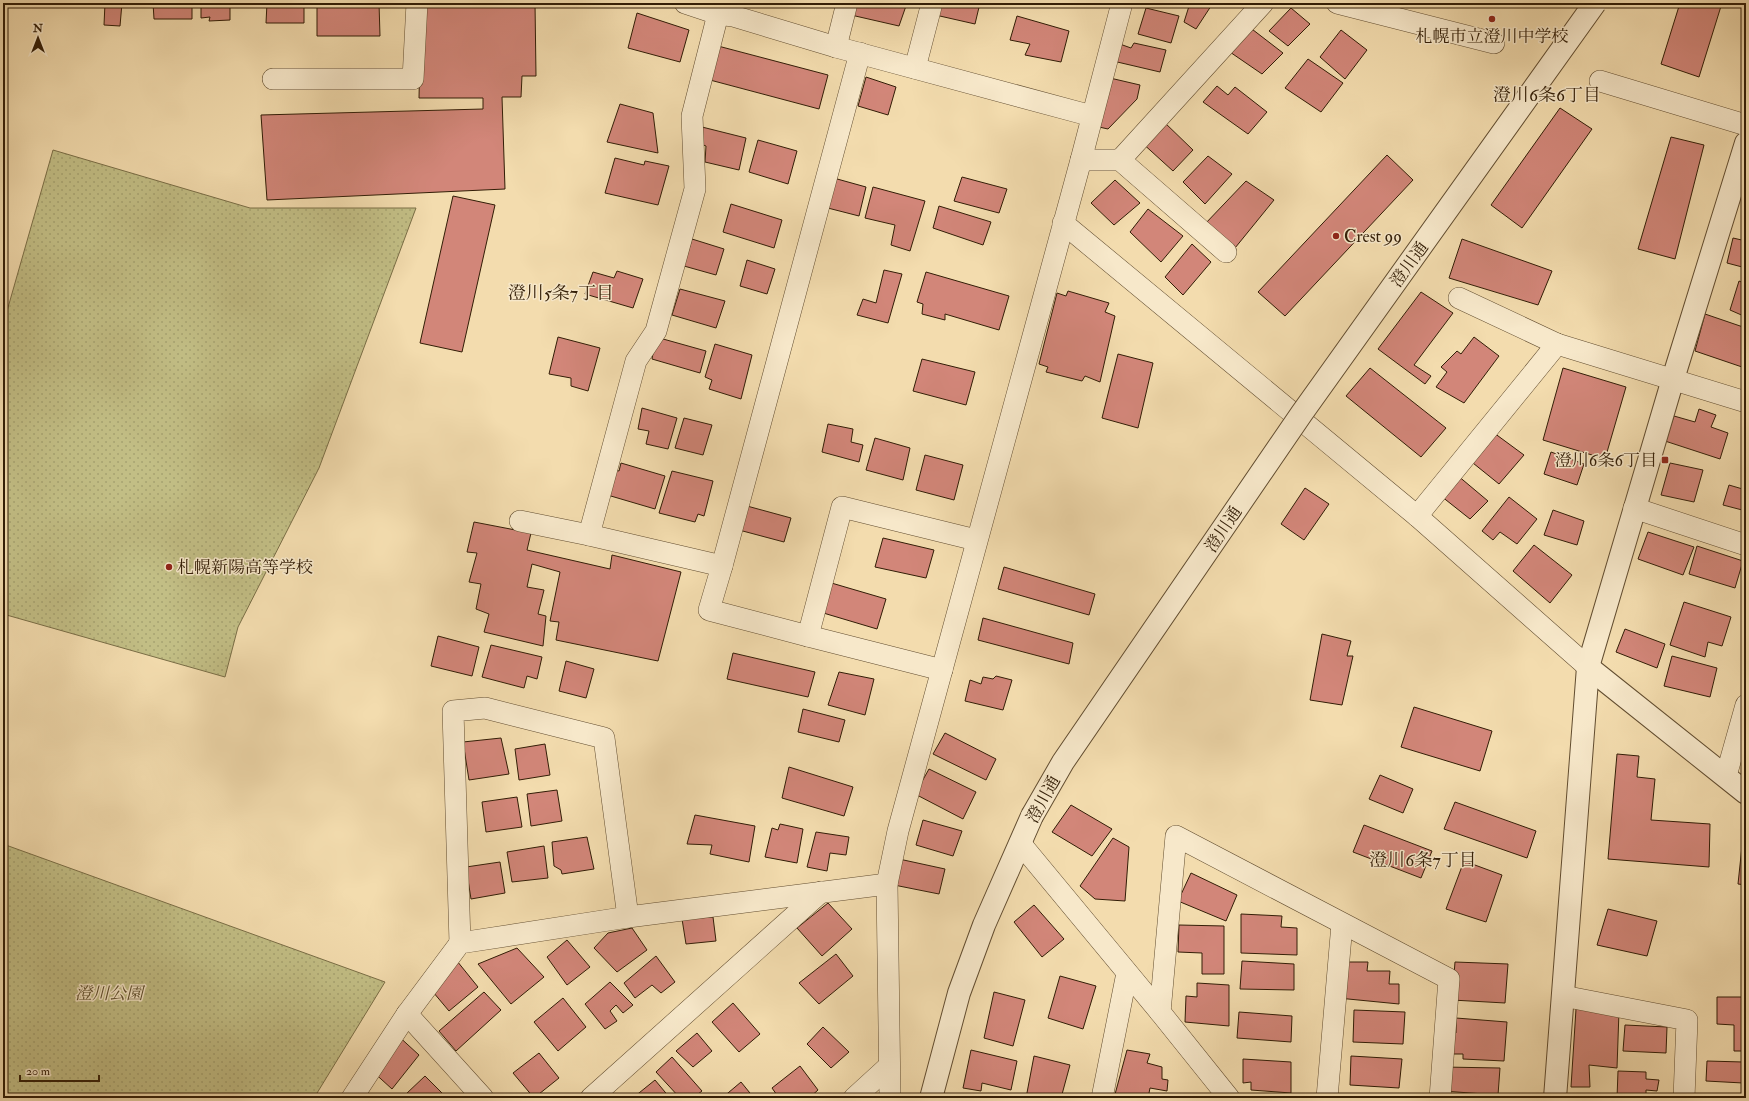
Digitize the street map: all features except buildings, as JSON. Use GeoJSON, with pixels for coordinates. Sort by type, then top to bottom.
{"type":"FeatureCollection","features":[{"type":"Feature","properties":{"kind":"street"},"geometry":{"type":"LineString","coordinates":[[272,79],[413,79],[417,3]]}},
{"type":"Feature","properties":{"kind":"street"},"geometry":{"type":"LineString","coordinates":[[685,3],[729,11],[836,47],[1092,116]]}},
{"type":"Feature","properties":{"kind":"street"},"geometry":{"type":"LineString","coordinates":[[836,47],[848,3]]}},
{"type":"Feature","properties":{"kind":"street"},"geometry":{"type":"LineString","coordinates":[[914,68],[932,3]]}},
{"type":"Feature","properties":{"kind":"street"},"geometry":{"type":"LineString","coordinates":[[890,1098],[886,884],[898,831],[1122,3]]}},
{"type":"Feature","properties":{"kind":"street"},"geometry":{"type":"LineString","coordinates":[[1120,160],[1263,3]]}},
{"type":"Feature","properties":{"kind":"street"},"geometry":{"type":"LineString","coordinates":[[1338,3],[1494,43]]}},
{"type":"Feature","properties":{"kind":"street","name":"澄川通"},"geometry":{"type":"LineString","coordinates":[[931,1098],[959,993],[984,925],[1032,816],[1063,762],[1302,413],[1595,3]]}},
{"type":"Feature","properties":{"kind":"street"},"geometry":{"type":"LineString","coordinates":[[589,535],[636,361],[656,331],[695,189],[692,116],[729,11]]}},
{"type":"Feature","properties":{"kind":"street"},"geometry":{"type":"LineString","coordinates":[[860,53],[709,610],[942,670]]}},
{"type":"Feature","properties":{"kind":"street"},"geometry":{"type":"LineString","coordinates":[[1600,81],[1746,125]]}},
{"type":"Feature","properties":{"kind":"street"},"geometry":{"type":"LineString","coordinates":[[1554,1098],[1588,667],[1634,508],[1746,143]]}},
{"type":"Feature","properties":{"kind":"street"},"geometry":{"type":"LineString","coordinates":[[1080,160],[1120,160],[1226,252]]}},
{"type":"Feature","properties":{"kind":"street"},"geometry":{"type":"LineString","coordinates":[[1063,223],[1417,516],[1588,667],[1746,793]]}},
{"type":"Feature","properties":{"kind":"street"},"geometry":{"type":"LineString","coordinates":[[1459,298],[1557,344],[1746,402]]}},
{"type":"Feature","properties":{"kind":"street"},"geometry":{"type":"LineString","coordinates":[[1417,516],[1557,344]]}},
{"type":"Feature","properties":{"kind":"street"},"geometry":{"type":"LineString","coordinates":[[808,636],[842,507],[976,540]]}},
{"type":"Feature","properties":{"kind":"street"},"geometry":{"type":"LineString","coordinates":[[1634,508],[1746,545]]}},
{"type":"Feature","properties":{"kind":"street"},"geometry":{"type":"LineString","coordinates":[[520,520],[722,566]]}},
{"type":"Feature","properties":{"kind":"street"},"geometry":{"type":"LineString","coordinates":[[1726,776],[1746,705]]}},
{"type":"Feature","properties":{"kind":"street"},"geometry":{"type":"LineString","coordinates":[[352,1098],[407,1014],[460,943],[453,711],[485,708],[604,738],[628,917]]}},
{"type":"Feature","properties":{"kind":"street"},"geometry":{"type":"LineString","coordinates":[[1160,1012],[1176,836],[1449,979],[1440,1098]]}},
{"type":"Feature","properties":{"kind":"street"},"geometry":{"type":"LineString","coordinates":[[1020,843],[1160,1012],[1223,1095]]}},
{"type":"Feature","properties":{"kind":"street"},"geometry":{"type":"LineString","coordinates":[[460,943],[628,917],[886,884]]}},
{"type":"Feature","properties":{"kind":"street"},"geometry":{"type":"LineString","coordinates":[[591,1098],[821,892]]}},
{"type":"Feature","properties":{"kind":"street"},"geometry":{"type":"LineString","coordinates":[[1327,1098],[1342,924]]}},
{"type":"Feature","properties":{"kind":"street"},"geometry":{"type":"LineString","coordinates":[[1102,1098],[1127,973]]}},
{"type":"Feature","properties":{"kind":"street"},"geometry":{"type":"LineString","coordinates":[[1563,996],[1687,1020],[1684,1098]]}},
{"type":"Feature","properties":{"kind":"street"},"geometry":{"type":"LineString","coordinates":[[407,1014],[483,1098]]}},
{"type":"Feature","properties":{"kind":"street"},"geometry":{"type":"LineString","coordinates":[[854,1098],[889,1066]]}},
{"type":"Feature","properties":{"kind":"green space"},"geometry":{"type":"Polygon","coordinates":[[[53,150],[250,208],[416,208],[319,468],[238,627],[225,677],[3,614],[3,325],[53,150]]]}},
{"type":"Feature","properties":{"kind":"green space","name":"澄川公園"},"geometry":{"type":"Polygon","coordinates":[[[3,844],[385,982],[314,1098],[3,1098],[3,844]]]}},
{"type":"Feature","properties":{"kind":"place","name":"札幌市立澄川中学校"},"geometry":{"type":"Point","coordinates":[1492,19]}},
{"type":"Feature","properties":{"kind":"place","name":"Crest 99"},"geometry":{"type":"Point","coordinates":[1336,236]}},
{"type":"Feature","properties":{"kind":"place","name":"澄川6条6丁目"},"geometry":{"type":"Point","coordinates":[1665,460]}},
{"type":"Feature","properties":{"kind":"place","name":"札幌新陽高等学校"},"geometry":{"type":"Point","coordinates":[169,567]}},
{"type":"Feature","properties":{"kind":"district","name":"澄川6条6丁目"},"geometry":{"type":"Point","coordinates":[1547,95]}},
{"type":"Feature","properties":{"kind":"district","name":"澄川5条7丁目"},"geometry":{"type":"Point","coordinates":[561,293]}},
{"type":"Feature","properties":{"kind":"district","name":"澄川6条7丁目"},"geometry":{"type":"Point","coordinates":[1423,860]}}]}
